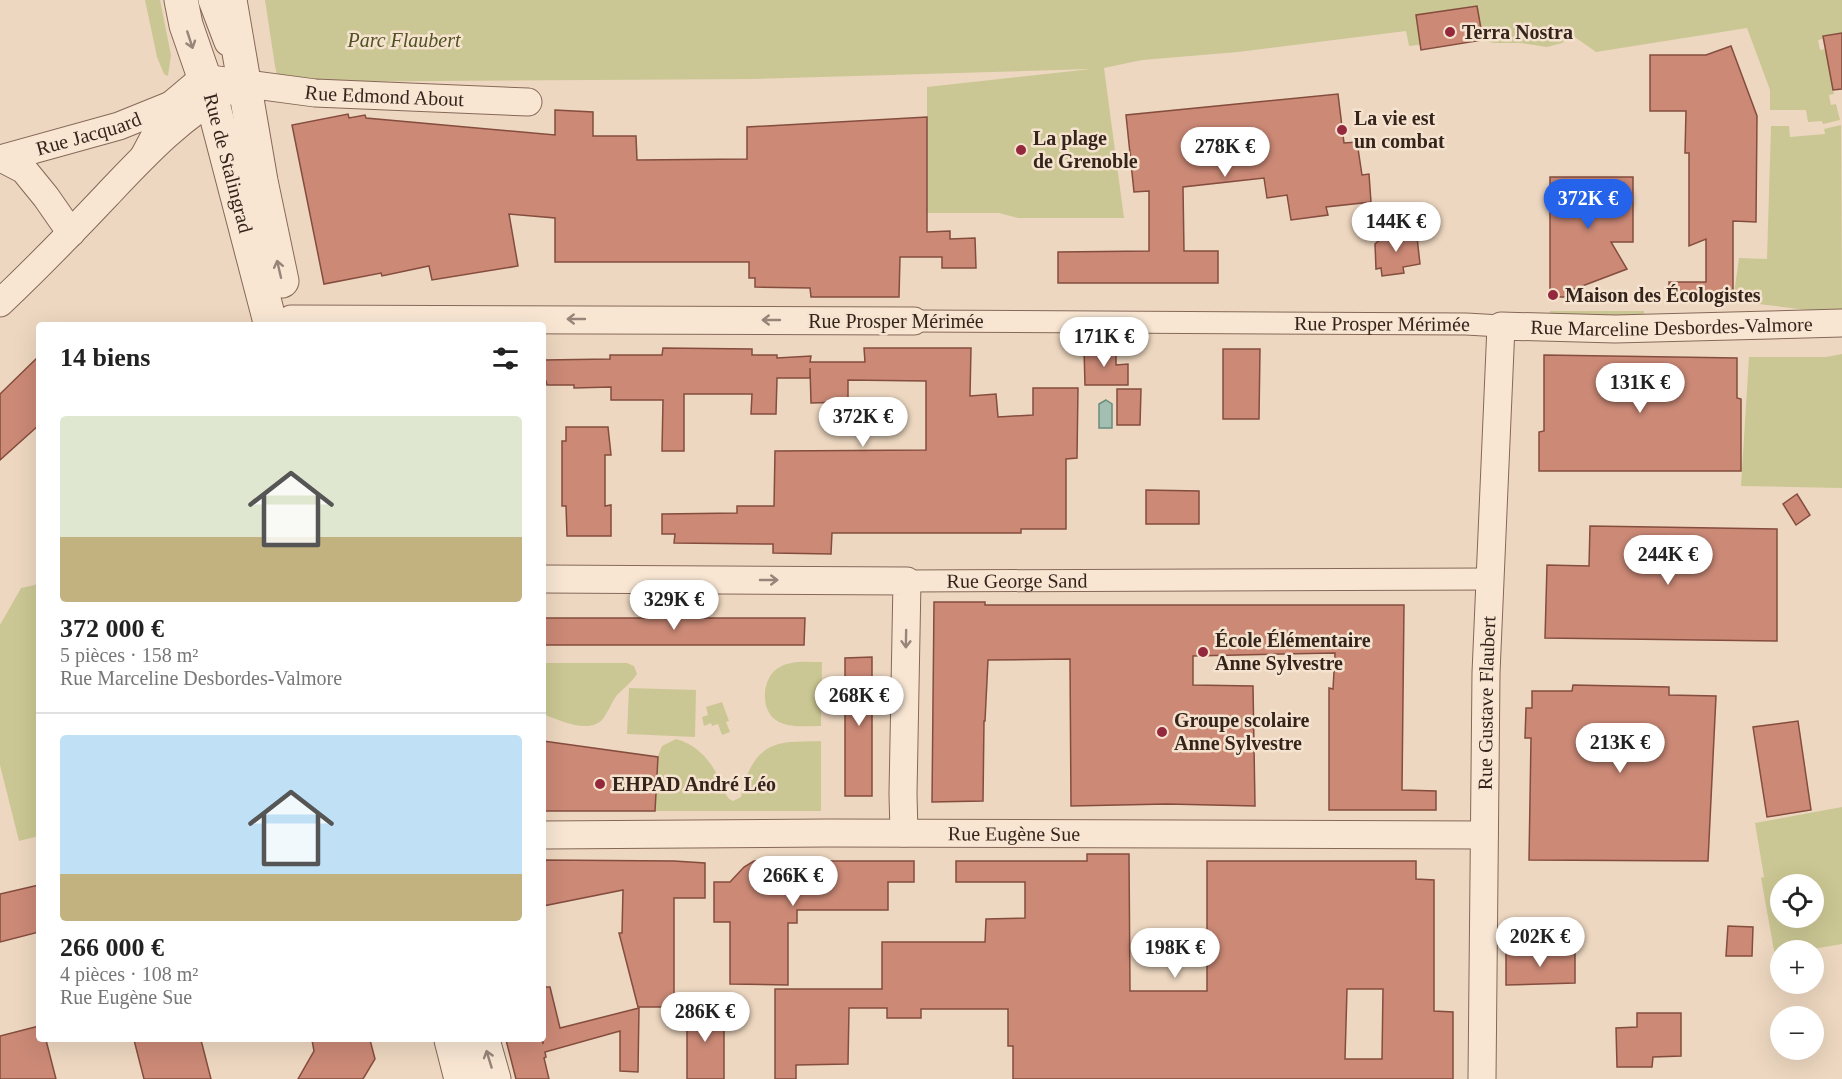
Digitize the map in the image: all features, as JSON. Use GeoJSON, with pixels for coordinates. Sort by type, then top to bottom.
{"type":"FeatureCollection","features":[{"type":"Feature","properties":{"kind":"street","name":"Rue de Stalingrad"},"geometry":{"type":"LineString","coordinates":[[181,0],[186,25],[285,322]]}},
{"type":"Feature","properties":{"kind":"street"},"geometry":{"type":"LineString","coordinates":[[212,0],[243,82]]}},
{"type":"Feature","properties":{"kind":"street","name":"Rue de Stalingrad"},"geometry":{"type":"LineString","coordinates":[[230,0],[285,322]]}},
{"type":"Feature","properties":{"kind":"street","name":"Rue Edmond About"},"geometry":{"type":"LineString","coordinates":[[207,89],[243,82],[315,93],[528,102]]}},
{"type":"Feature","properties":{"kind":"street"},"geometry":{"type":"LineString","coordinates":[[144,156],[171,105],[207,89]]}},
{"type":"Feature","properties":{"kind":"street"},"geometry":{"type":"LineString","coordinates":[[0,303],[176,126],[207,89]]}},
{"type":"Feature","properties":{"kind":"street","name":"Rue Jacquard"},"geometry":{"type":"LineString","coordinates":[[1,159],[119,126],[171,105]]}},
{"type":"Feature","properties":{"kind":"street","name":"Rue Jacquard"},"geometry":{"type":"LineString","coordinates":[[1,159],[24,170],[46,196],[71,233]]}},
{"type":"Feature","properties":{"kind":"street","name":"Rue Prosper Mérimée"},"geometry":{"type":"LineString","coordinates":[[327,322],[494,318],[1501,326]]}},
{"type":"Feature","properties":{"kind":"street","name":"Rue Marceline Desbordes-Valmore"},"geometry":{"type":"LineString","coordinates":[[1501,326],[1637,329],[1842,323]]}},
{"type":"Feature","properties":{"kind":"street","name":"Rue Gustave Flaubert"},"geometry":{"type":"LineString","coordinates":[[1482,1079],[1486,673],[1501,326]]}},
{"type":"Feature","properties":{"kind":"street","name":"Rue George Sand"},"geometry":{"type":"LineString","coordinates":[[546,579],[907,581],[1490,579]]}},
{"type":"Feature","properties":{"kind":"street"},"geometry":{"type":"LineString","coordinates":[[904,833],[907,581]]}},
{"type":"Feature","properties":{"kind":"street","name":"Rue Eugène Sue"},"geometry":{"type":"LineString","coordinates":[[546,835],[904,833],[1484,835]]}},
{"type":"Feature","properties":{"kind":"street"},"geometry":{"type":"LineString","coordinates":[[452,1042],[461,1079]]}},
{"type":"Feature","properties":{"kind":"street"},"geometry":{"type":"LineString","coordinates":[[484,1042],[494,1079]]}},
{"type":"Feature","properties":{"kind":"green space"},"geometry":{"type":"Polygon","coordinates":[[[145,0],[160,0],[171,55],[168,76],[164,74],[157,57],[145,0]]]}},
{"type":"Feature","properties":{"kind":"green space","name":"Parc Flaubert"},"geometry":{"type":"Polygon","coordinates":[[[265,0],[1842,0],[1842,33],[1823,36],[1823,39],[1818,40],[1820,50],[1825,49],[1834,94],[1829,95],[1831,105],[1836,104],[1840,120],[1823,124],[1822,121],[1808,122],[1806,110],[1770,110],[1770,90],[1747,28],[1596,52],[1572,35],[1562,43],[1547,47],[1521,43],[1493,43],[1479,38],[1409,46],[1406,31],[1238,52],[1142,60],[1104,68],[1124,218],[1018,218],[999,213],[927,213],[927,87],[1091,69],[756,79],[286,82],[277,75],[265,0]]]}},
{"type":"Feature","properties":{"kind":"green space"},"geometry":{"type":"Polygon","coordinates":[[[1841,125],[1842,311],[1825,312],[1733,301],[1739,258],[1767,259],[1771,126],[1789,126],[1790,137],[1825,134],[1824,129],[1841,125]]]}},
{"type":"Feature","properties":{"kind":"green space"},"geometry":{"type":"Polygon","coordinates":[[[1550,311],[1644,311],[1644,319],[1550,315],[1550,311]]]}},
{"type":"Feature","properties":{"kind":"green space"},"geometry":{"type":"Polygon","coordinates":[[[1842,354],[1842,488],[1741,486],[1749,357],[1826,357],[1842,354]]]}},
{"type":"Feature","properties":{"kind":"green space"},"geometry":{"type":"Polygon","coordinates":[[[36,585],[36,837],[19,841],[0,765],[0,625],[21,588],[36,585]]]}},
{"type":"Feature","properties":{"kind":"green space"},"geometry":{"type":"Polygon","coordinates":[[[822,662],[821,726],[789,725],[779,722],[768,711],[766,703],[765,694],[769,678],[780,667],[790,663],[822,662]]]}},
{"type":"Feature","properties":{"kind":"green space"},"geometry":{"type":"Polygon","coordinates":[[[546,663],[627,663],[634,666],[637,674],[617,695],[602,720],[589,726],[565,722],[546,715],[546,663]]]}},
{"type":"Feature","properties":{"kind":"green space"},"geometry":{"type":"Polygon","coordinates":[[[629,688],[696,690],[695,737],[627,734],[629,688]]]}},
{"type":"Feature","properties":{"kind":"green space"},"geometry":{"type":"Polygon","coordinates":[[[722,702],[729,721],[726,722],[730,732],[722,735],[718,724],[712,726],[711,723],[704,726],[702,717],[708,715],[706,707],[722,702]]]}},
{"type":"Feature","properties":{"kind":"green space"},"geometry":{"type":"Polygon","coordinates":[[[676,739],[691,745],[703,755],[717,774],[727,796],[733,801],[741,797],[751,767],[766,749],[784,743],[821,741],[821,811],[647,811],[656,791],[656,761],[662,746],[676,739]]]}},
{"type":"Feature","properties":{"kind":"green space"},"geometry":{"type":"Polygon","coordinates":[[[1842,807],[1842,944],[1824,947],[1824,940],[1772,940],[1761,878],[1764,877],[1755,823],[1842,807]]]}},
{"type":"Feature","properties":{"kind":"shaded area"},"geometry":{"type":"Polygon","coordinates":[[[1106,400],[1112,404],[1112,428],[1099,428],[1099,404],[1106,400]]]}},
{"type":"Feature","properties":{"kind":"building","name":"Terra Nostra"},"geometry":{"type":"Polygon","coordinates":[[[1477,6],[1483,40],[1421,50],[1416,15],[1477,6]]]}},
{"type":"Feature","properties":{"kind":"building"},"geometry":{"type":"Polygon","coordinates":[[[1842,33],[1842,89],[1833,90],[1823,36],[1842,33]]]}},
{"type":"Feature","properties":{"kind":"building"},"geometry":{"type":"Polygon","coordinates":[[[1731,46],[1757,116],[1756,222],[1733,221],[1733,301],[1669,302],[1669,282],[1706,282],[1706,239],[1689,246],[1689,153],[1685,153],[1686,111],[1650,111],[1650,55],[1706,55],[1731,46]]]}},
{"type":"Feature","properties":{"kind":"building"},"geometry":{"type":"Polygon","coordinates":[[[1338,94],[1344,143],[1357,142],[1362,175],[1369,174],[1371,202],[1326,207],[1328,215],[1291,220],[1287,195],[1267,198],[1264,178],[1183,187],[1184,251],[1218,251],[1218,283],[1058,283],[1058,252],[1149,251],[1149,191],[1134,192],[1126,115],[1338,94]]]}},
{"type":"Feature","properties":{"kind":"building"},"geometry":{"type":"Polygon","coordinates":[[[555,110],[593,112],[593,136],[636,136],[637,160],[747,159],[747,127],[927,117],[927,232],[950,231],[950,239],[975,238],[976,268],[942,268],[942,257],[900,257],[899,297],[811,297],[810,288],[755,287],[755,278],[749,278],[749,262],[555,262],[555,218],[509,214],[518,266],[432,280],[429,266],[382,276],[381,273],[324,284],[292,125],[348,114],[349,118],[365,115],[366,118],[555,135],[555,110]]]}},
{"type":"Feature","properties":{"kind":"building"},"geometry":{"type":"Polygon","coordinates":[[[1550,177],[1633,177],[1633,242],[1611,242],[1627,269],[1569,291],[1570,297],[1550,297],[1550,177]]]}},
{"type":"Feature","properties":{"kind":"building"},"geometry":{"type":"Polygon","coordinates":[[[1391,229],[1397,235],[1411,234],[1411,239],[1417,237],[1420,264],[1403,267],[1404,273],[1382,276],[1381,268],[1376,269],[1375,244],[1391,229]]]}},
{"type":"Feature","properties":{"kind":"building"},"geometry":{"type":"Polygon","coordinates":[[[663,348],[752,349],[752,355],[777,355],[777,358],[811,356],[810,362],[865,362],[864,348],[971,348],[970,396],[996,394],[998,417],[1033,415],[1033,388],[1078,388],[1077,458],[1066,459],[1066,529],[1021,529],[1021,533],[832,533],[831,554],[773,553],[773,544],[674,543],[675,534],[662,534],[662,514],[737,513],[737,506],[774,506],[775,451],[926,450],[926,381],[848,380],[848,402],[811,403],[810,368],[810,378],[777,378],[776,414],[751,414],[752,394],[684,394],[684,451],[662,451],[663,400],[611,400],[611,387],[574,388],[574,385],[547,385],[546,381],[546,360],[610,359],[610,355],[662,355],[663,348]]]}},
{"type":"Feature","properties":{"kind":"building"},"geometry":{"type":"Polygon","coordinates":[[[1084,348],[1116,348],[1116,365],[1128,364],[1128,385],[1085,385],[1084,348]]]}},
{"type":"Feature","properties":{"kind":"building"},"geometry":{"type":"Polygon","coordinates":[[[1223,349],[1260,349],[1259,419],[1223,419],[1223,349]]]}},
{"type":"Feature","properties":{"kind":"building"},"geometry":{"type":"Polygon","coordinates":[[[1544,355],[1737,358],[1737,398],[1741,399],[1741,471],[1539,471],[1539,432],[1544,431],[1544,355]]]}},
{"type":"Feature","properties":{"kind":"building"},"geometry":{"type":"Polygon","coordinates":[[[36,359],[36,428],[0,460],[0,394],[36,359]]]}},
{"type":"Feature","properties":{"kind":"building"},"geometry":{"type":"Polygon","coordinates":[[[1117,389],[1141,389],[1140,425],[1117,425],[1117,389]]]}},
{"type":"Feature","properties":{"kind":"building"},"geometry":{"type":"Polygon","coordinates":[[[566,427],[608,427],[611,455],[605,455],[605,506],[611,505],[611,536],[567,536],[566,506],[562,506],[562,441],[566,441],[566,427]]]}},
{"type":"Feature","properties":{"kind":"building"},"geometry":{"type":"Polygon","coordinates":[[[1146,490],[1199,491],[1199,524],[1146,524],[1146,490]]]}},
{"type":"Feature","properties":{"kind":"building"},"geometry":{"type":"Polygon","coordinates":[[[1797,494],[1810,515],[1796,525],[1783,504],[1797,494]]]}},
{"type":"Feature","properties":{"kind":"building"},"geometry":{"type":"Polygon","coordinates":[[[1590,526],[1777,529],[1777,641],[1545,638],[1547,565],[1589,566],[1590,526]]]}},
{"type":"Feature","properties":{"kind":"building","name":"Groupe scolaire Anne Sylvestre"},"geometry":{"type":"Polygon","coordinates":[[[934,602],[985,602],[985,605],[1404,605],[1402,790],[1436,791],[1436,810],[1329,810],[1329,688],[1333,689],[1335,653],[1193,656],[1193,685],[1253,686],[1255,806],[1167,804],[1071,806],[1070,659],[988,660],[984,721],[983,801],[932,802],[934,602]]]}},
{"type":"Feature","properties":{"kind":"building"},"geometry":{"type":"Polygon","coordinates":[[[546,618],[805,618],[804,645],[546,645],[546,618]]]}},
{"type":"Feature","properties":{"kind":"building"},"geometry":{"type":"Polygon","coordinates":[[[872,657],[872,796],[845,796],[845,658],[872,657]]]}},
{"type":"Feature","properties":{"kind":"building"},"geometry":{"type":"Polygon","coordinates":[[[1573,685],[1669,687],[1669,695],[1716,696],[1708,861],[1529,860],[1531,738],[1525,738],[1526,708],[1532,708],[1532,691],[1572,691],[1573,685]]]}},
{"type":"Feature","properties":{"kind":"building"},"geometry":{"type":"Polygon","coordinates":[[[1798,721],[1811,810],[1767,817],[1753,727],[1798,721]]]}},
{"type":"Feature","properties":{"kind":"building","name":"EHPAD André Léo"},"geometry":{"type":"Polygon","coordinates":[[[546,741],[658,757],[655,811],[546,811],[546,741]]]}},
{"type":"Feature","properties":{"kind":"building"},"geometry":{"type":"Polygon","coordinates":[[[1087,854],[1129,854],[1130,991],[1207,991],[1207,861],[1416,861],[1416,879],[1434,880],[1434,1011],[1453,1012],[1453,1079],[1013,1079],[1013,1046],[1008,1046],[1008,1009],[921,1009],[921,1018],[887,1018],[887,1008],[849,1008],[848,1064],[796,1065],[796,1079],[775,1079],[775,989],[882,989],[882,942],[985,942],[986,919],[1025,918],[1025,882],[956,882],[956,861],[1087,861],[1087,854]],[[1347,989],[1345,1059],[1382,1059],[1383,989],[1347,989]]]}},
{"type":"Feature","properties":{"kind":"building"},"geometry":{"type":"Polygon","coordinates":[[[546,860],[705,863],[705,898],[674,898],[674,1007],[638,1007],[619,933],[622,933],[623,890],[546,905],[546,860]]]}},
{"type":"Feature","properties":{"kind":"building"},"geometry":{"type":"Polygon","coordinates":[[[789,860],[789,865],[824,865],[824,861],[914,861],[914,882],[888,882],[888,910],[797,910],[797,923],[788,923],[788,985],[730,984],[730,922],[714,922],[714,882],[730,882],[744,867],[754,861],[789,860]]]}},
{"type":"Feature","properties":{"kind":"building"},"geometry":{"type":"Polygon","coordinates":[[[36,886],[36,933],[0,942],[0,894],[36,886]]]}},
{"type":"Feature","properties":{"kind":"building"},"geometry":{"type":"Polygon","coordinates":[[[1728,926],[1753,927],[1752,956],[1726,956],[1728,926]]]}},
{"type":"Feature","properties":{"kind":"building"},"geometry":{"type":"Polygon","coordinates":[[[1575,951],[1575,983],[1506,985],[1506,952],[1575,951]]]}},
{"type":"Feature","properties":{"kind":"building"},"geometry":{"type":"Polygon","coordinates":[[[546,987],[550,987],[560,1028],[639,1008],[638,1072],[620,1071],[620,1031],[545,1052],[546,1057],[544,1058],[549,1079],[516,1079],[507,1042],[542,1042],[543,1044],[546,1042],[546,987]]]}},
{"type":"Feature","properties":{"kind":"building"},"geometry":{"type":"Polygon","coordinates":[[[687,1007],[724,1008],[724,1079],[687,1079],[687,1007]]]}},
{"type":"Feature","properties":{"kind":"building"},"geometry":{"type":"Polygon","coordinates":[[[1637,1013],[1681,1013],[1681,1056],[1653,1057],[1652,1067],[1617,1067],[1616,1028],[1637,1027],[1637,1013]]]}},
{"type":"Feature","properties":{"kind":"building"},"geometry":{"type":"Polygon","coordinates":[[[36,1027],[36,1042],[47,1042],[56,1079],[0,1079],[0,1036],[36,1027]]]}},
{"type":"Feature","properties":{"kind":"building"},"geometry":{"type":"Polygon","coordinates":[[[135,1042],[202,1042],[211,1079],[144,1079],[135,1042]]]}},
{"type":"Feature","properties":{"kind":"building"},"geometry":{"type":"Polygon","coordinates":[[[312,1042],[371,1042],[375,1059],[363,1079],[298,1079],[314,1051],[312,1042]]]}},
{"type":"Feature","properties":{"kind":"place","name":"Terra Nostra"},"geometry":{"type":"Point","coordinates":[1450,32]}},
{"type":"Feature","properties":{"kind":"place","name":"La vie est un combat"},"geometry":{"type":"Point","coordinates":[1342,130]}},
{"type":"Feature","properties":{"kind":"place","name":"La plage de Grenoble"},"geometry":{"type":"Point","coordinates":[1021,150]}},
{"type":"Feature","properties":{"kind":"place","name":"Maison des Écologistes"},"geometry":{"type":"Point","coordinates":[1553,295]}},
{"type":"Feature","properties":{"kind":"place","name":"École Élémentaire Anne Sylvestre"},"geometry":{"type":"Point","coordinates":[1203,652]}},
{"type":"Feature","properties":{"kind":"place","name":"Groupe scolaire Anne Sylvestre"},"geometry":{"type":"Point","coordinates":[1162,732]}},
{"type":"Feature","properties":{"kind":"place","name":"EHPAD André Léo"},"geometry":{"type":"Point","coordinates":[600,784]}}]}
